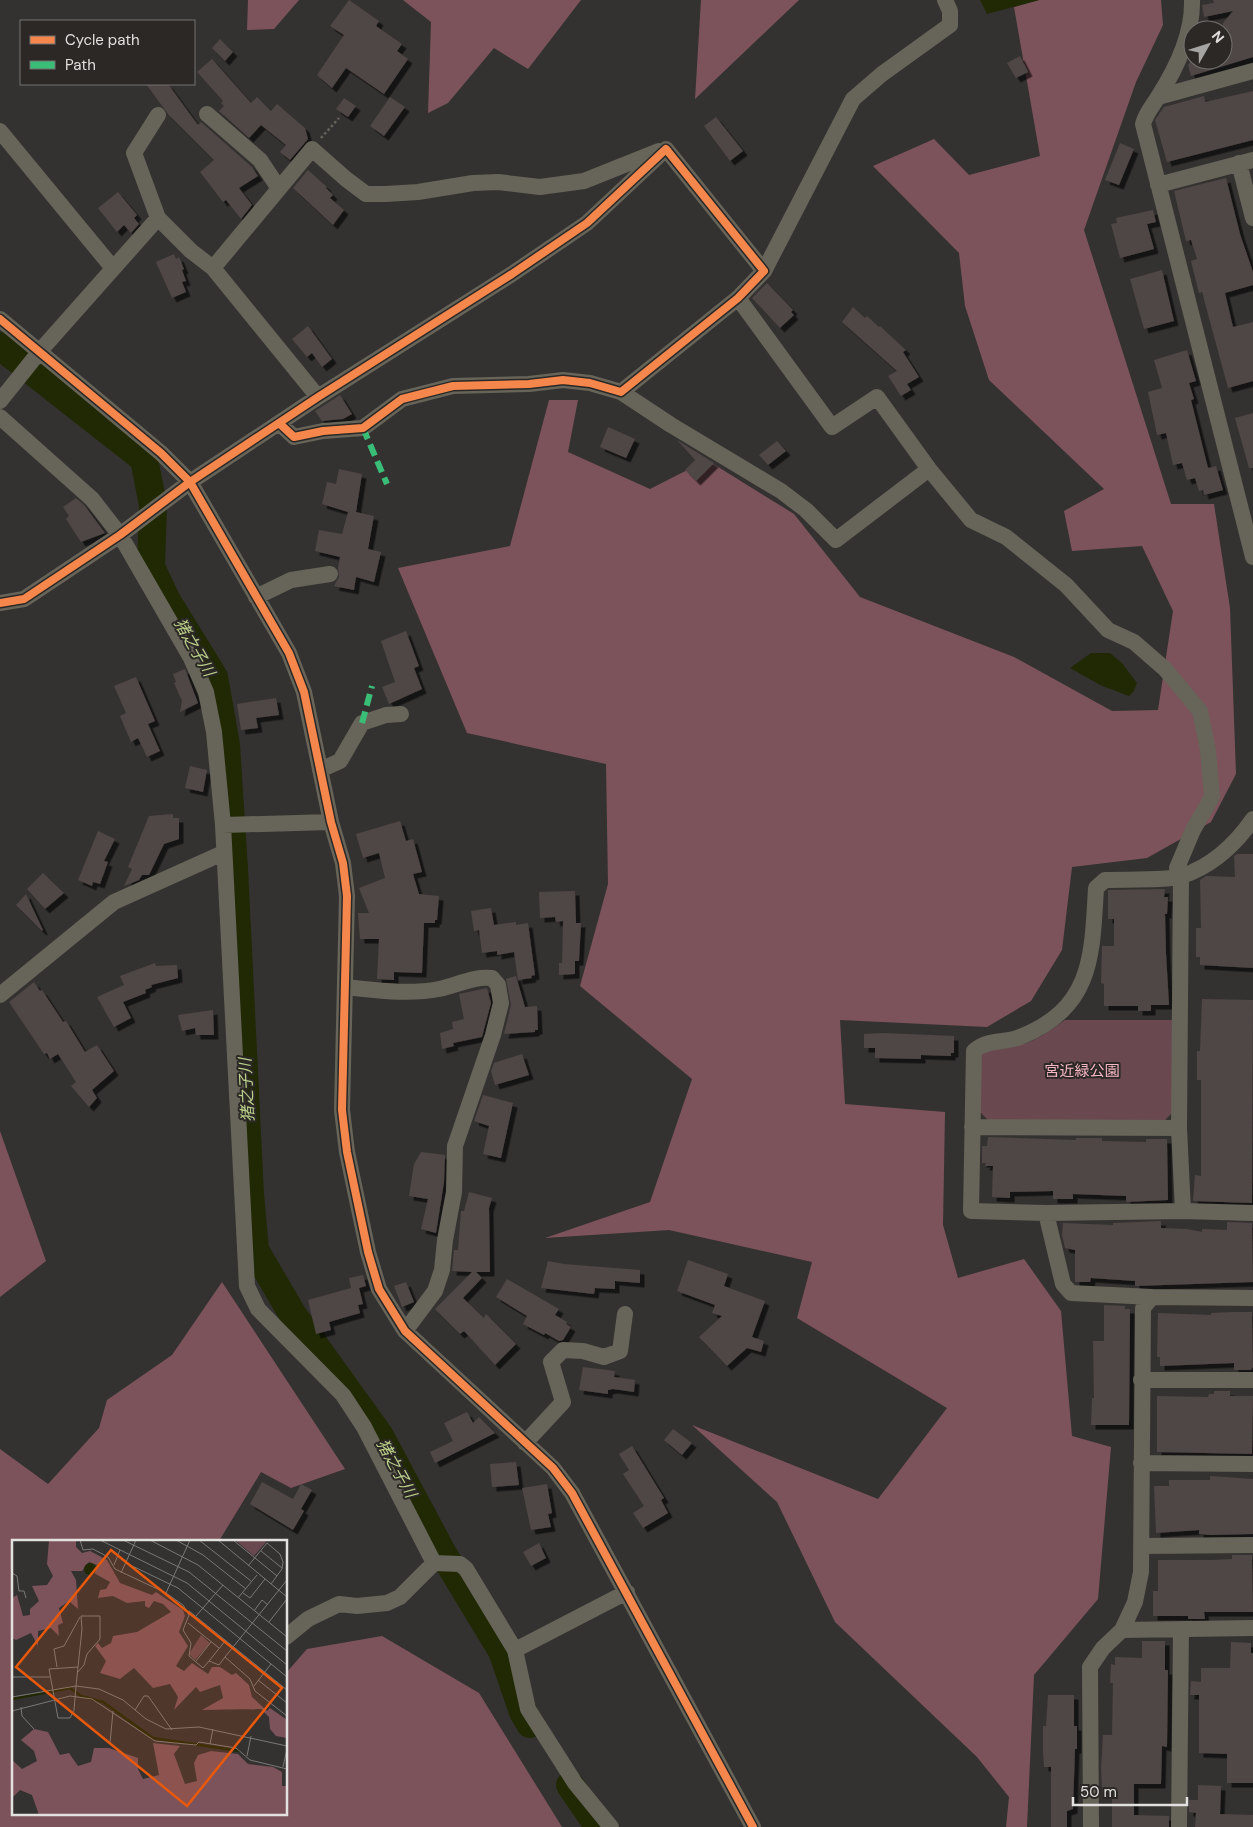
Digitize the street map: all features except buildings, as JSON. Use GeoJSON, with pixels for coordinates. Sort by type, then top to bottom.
{"type":"FeatureCollection","features":[{"type":"Feature","properties":{"kind":"street"},"geometry":{"type":"LineString","coordinates":[[621,392],[738,298],[764,271],[853,99],[882,74],[950,25],[950,11],[946,0]]}},
{"type":"Feature","properties":{"kind":"street"},"geometry":{"type":"LineString","coordinates":[[1192,0],[1193,16],[1183,49],[1158,97],[1146,113],[1143,124],[1253,557]]}},
{"type":"Feature","properties":{"kind":"street"},"geometry":{"type":"LineString","coordinates":[[1158,97],[1253,70]]}},
{"type":"Feature","properties":{"kind":"street"},"geometry":{"type":"LineString","coordinates":[[207,114],[260,160],[278,187]]}},
{"type":"Feature","properties":{"kind":"street"},"geometry":{"type":"LineString","coordinates":[[158,115],[134,153],[158,218],[177,239],[214,268],[318,396]]}},
{"type":"Feature","properties":{"kind":"street"},"geometry":{"type":"LineString","coordinates":[[0,131],[112,267]]}},
{"type":"Feature","properties":{"kind":"street"},"geometry":{"type":"LineString","coordinates":[[214,268],[278,187],[312,149],[366,194],[386,194],[418,192],[473,183],[498,182],[540,187],[584,181],[666,149]]}},
{"type":"Feature","properties":{"kind":"street"},"geometry":{"type":"LineString","coordinates":[[666,149],[764,271]]}},
{"type":"Feature","properties":{"kind":"street"},"geometry":{"type":"LineString","coordinates":[[0,603],[24,599],[120,536],[190,482],[318,396],[512,274],[587,223],[666,149]]}},
{"type":"Feature","properties":{"kind":"street"},"geometry":{"type":"LineString","coordinates":[[1158,185],[1246,162],[1253,218]]}},
{"type":"Feature","properties":{"kind":"street"},"geometry":{"type":"LineString","coordinates":[[0,401],[112,267],[158,218]]}},
{"type":"Feature","properties":{"kind":"street"},"geometry":{"type":"LineString","coordinates":[[738,298],[832,427],[877,397],[929,469],[971,520],[1006,537],[1066,585],[1108,630],[1134,642],[1165,668],[1200,711],[1208,750],[1212,797],[1193,830],[1177,868],[1181,877],[1179,1128],[1183,1211]]}},
{"type":"Feature","properties":{"kind":"street"},"geometry":{"type":"LineString","coordinates":[[0,318],[37,355],[162,453],[190,482],[289,653],[304,692],[331,822],[343,863],[347,896],[342,1110],[347,1152],[368,1252],[379,1289],[405,1331],[553,1468],[572,1493],[753,1827]]}},
{"type":"Feature","properties":{"kind":"street"},"geometry":{"type":"LineString","coordinates":[[279,423],[294,437],[323,431],[363,428],[402,399],[453,386],[529,384],[563,380],[590,383],[621,392],[670,425],[782,491],[806,510],[836,540],[929,469]]}},
{"type":"Feature","properties":{"kind":"street"},"geometry":{"type":"LineString","coordinates":[[0,417],[92,499],[120,536],[191,658],[206,692],[214,732],[225,825],[223,853],[246,1286],[258,1309],[343,1395],[364,1427],[438,1563]]}},
{"type":"Feature","properties":{"kind":"street"},"geometry":{"type":"LineString","coordinates":[[256,596],[291,580],[330,574]]}},
{"type":"Feature","properties":{"kind":"street"},"geometry":{"type":"LineString","coordinates":[[320,770],[340,760],[362,723],[386,715],[401,714]]}},
{"type":"Feature","properties":{"kind":"street"},"geometry":{"type":"LineString","coordinates":[[1253,820],[1239,839],[1214,860],[1181,877],[1105,880],[1096,888],[1093,936],[1086,975],[1070,1003],[1046,1025],[1018,1038],[983,1043],[974,1051],[971,1211],[1046,1213],[1183,1211],[1253,1213]]}},
{"type":"Feature","properties":{"kind":"street"},"geometry":{"type":"LineString","coordinates":[[225,825],[331,822]]}},
{"type":"Feature","properties":{"kind":"street"},"geometry":{"type":"LineString","coordinates":[[0,995],[114,902],[223,853]]}},
{"type":"Feature","properties":{"kind":"street"},"geometry":{"type":"LineString","coordinates":[[345,987],[400,992],[439,989],[479,976],[492,978],[498,985],[501,1003],[493,1035],[455,1146],[454,1192],[445,1240],[442,1270],[435,1291],[405,1331]]}},
{"type":"Feature","properties":{"kind":"street"},"geometry":{"type":"LineString","coordinates":[[972,1127],[1179,1128]]}},
{"type":"Feature","properties":{"kind":"street"},"geometry":{"type":"LineString","coordinates":[[1046,1213],[1062,1284],[1071,1293],[1152,1297],[1253,1298]]}},
{"type":"Feature","properties":{"kind":"street"},"geometry":{"type":"LineString","coordinates":[[1090,1827],[1090,1667],[1102,1648],[1122,1630],[1135,1602],[1142,1546],[1141,1380],[1143,1308],[1152,1297]]}},
{"type":"Feature","properties":{"kind":"street"},"geometry":{"type":"LineString","coordinates":[[525,1443],[562,1402],[551,1362],[563,1350],[583,1351],[604,1357],[620,1351],[625,1314]]}},
{"type":"Feature","properties":{"kind":"street"},"geometry":{"type":"LineString","coordinates":[[1141,1380],[1253,1380]]}},
{"type":"Feature","properties":{"kind":"street"},"geometry":{"type":"LineString","coordinates":[[1141,1463],[1253,1464]]}},
{"type":"Feature","properties":{"kind":"street"},"geometry":{"type":"LineString","coordinates":[[1142,1546],[1253,1545]]}},
{"type":"Feature","properties":{"kind":"street"},"geometry":{"type":"LineString","coordinates":[[288,1635],[308,1619],[339,1604],[357,1606],[387,1603],[400,1597],[438,1563],[460,1564],[466,1569],[515,1650],[528,1709],[575,1782],[611,1827]]}},
{"type":"Feature","properties":{"kind":"street"},"geometry":{"type":"LineString","coordinates":[[515,1650],[627,1592]]}},
{"type":"Feature","properties":{"kind":"street"},"geometry":{"type":"LineString","coordinates":[[1122,1630],[1253,1628]]}},
{"type":"Feature","properties":{"kind":"street"},"geometry":{"type":"LineString","coordinates":[[1179,1827],[1181,1630]]}},
{"type":"Feature","properties":{"kind":"path"},"geometry":{"type":"LineString","coordinates":[[312,149],[340,118]]}},
{"type":"Feature","properties":{"kind":"green space","name":"宮近緑公園"},"geometry":{"type":"Polygon","coordinates":[[[1065,1020],[1172,1020],[1173,1112],[1163,1122],[988,1120],[979,1111],[978,1058],[989,1048],[1030,1042],[1065,1020]]]}},
{"type":"Feature","properties":{"kind":"shaded area"},"geometry":{"type":"Polygon","coordinates":[[[248,0],[299,0],[274,29],[247,30],[248,0]]]}},
{"type":"Feature","properties":{"kind":"shaded area"},"geometry":{"type":"Polygon","coordinates":[[[403,0],[581,0],[528,69],[494,48],[448,103],[428,113],[431,22],[403,0]]]}},
{"type":"Feature","properties":{"kind":"shaded area"},"geometry":{"type":"Polygon","coordinates":[[[701,0],[799,0],[695,99],[701,0]]]}},
{"type":"Feature","properties":{"kind":"shaded area"},"geometry":{"type":"Polygon","coordinates":[[[980,0],[1039,0],[987,14],[980,0]]]}},
{"type":"Feature","properties":{"kind":"shaded area"},"geometry":{"type":"Polygon","coordinates":[[[1039,0],[1161,0],[1163,25],[1136,82],[1084,230],[1171,504],[1214,504],[1230,608],[1236,774],[1211,822],[1147,858],[1072,867],[1062,950],[1031,1001],[987,1027],[840,1020],[845,1104],[945,1112],[943,1225],[958,1278],[1024,1259],[1061,1311],[1072,1436],[1111,1447],[1098,1599],[1034,1675],[1027,1827],[1006,1827],[1009,1797],[977,1757],[835,1622],[777,1502],[692,1425],[878,1499],[947,1408],[797,1318],[812,1262],[669,1230],[545,1238],[650,1202],[692,1079],[580,986],[608,884],[606,764],[467,733],[398,568],[510,546],[549,400],[578,400],[568,452],[650,489],[707,460],[794,514],[860,597],[1014,657],[1112,711],[1158,710],[1173,611],[1142,546],[1072,551],[1064,511],[1104,489],[989,380],[965,306],[959,253],[873,166],[934,139],[969,175],[1040,156],[1014,7],[1039,0]]]}},
{"type":"Feature","properties":{"kind":"shaded area"},"geometry":{"type":"Polygon","coordinates":[[[1091,653],[1110,653],[1122,663],[1137,683],[1134,691],[1129,696],[1100,685],[1070,668],[1091,653]]]}},
{"type":"Feature","properties":{"kind":"shaded area"},"geometry":{"type":"Polygon","coordinates":[[[0,1131],[46,1261],[0,1297],[0,1131]]]}},
{"type":"Feature","properties":{"kind":"shaded area"},"geometry":{"type":"Polygon","coordinates":[[[222,1282],[345,1469],[291,1488],[261,1472],[220,1540],[12,1540],[12,1814],[288,1814],[288,1671],[307,1649],[382,1636],[479,1693],[562,1827],[0,1827],[0,1449],[48,1484],[99,1428],[107,1400],[172,1355],[222,1282]]]}},
{"type":"Feature","properties":{"kind":"waterway","name":"猪之子川"},"geometry":{"type":"LineString","coordinates":[[0,346],[144,459],[153,505],[151,567],[166,599],[214,677],[226,745],[250,1194],[255,1250],[293,1315],[380,1436],[442,1552],[502,1651],[523,1712],[530,1724]]}},
{"type":"Feature","properties":{"kind":"waterway","name":"猪之子川"},"geometry":{"type":"LineString","coordinates":[[570,1785],[599,1827]]}},
{"type":"Feature","properties":{"kind":"marked path"},"geometry":{"type":"LineString","coordinates":[[363,428],[387,484]]}},
{"type":"Feature","properties":{"kind":"marked path"},"geometry":{"type":"LineString","coordinates":[[362,723],[372,686]]}},
{"type":"Feature","properties":{"kind":"cycle path"},"geometry":{"type":"LineString","coordinates":[[0,603],[24,599],[120,535],[190,482],[318,397],[512,274],[587,223],[666,149],[764,271],[738,298],[621,392],[590,383],[563,380],[529,384],[453,386],[402,399],[363,428],[323,431],[294,437],[279,423]]}},
{"type":"Feature","properties":{"kind":"cycle path"},"geometry":{"type":"LineString","coordinates":[[0,319],[161,453],[190,482],[289,653],[304,692],[331,822],[343,863],[347,896],[342,1110],[347,1152],[368,1252],[379,1289],[405,1331],[553,1468],[572,1493],[753,1827]]}}]}
